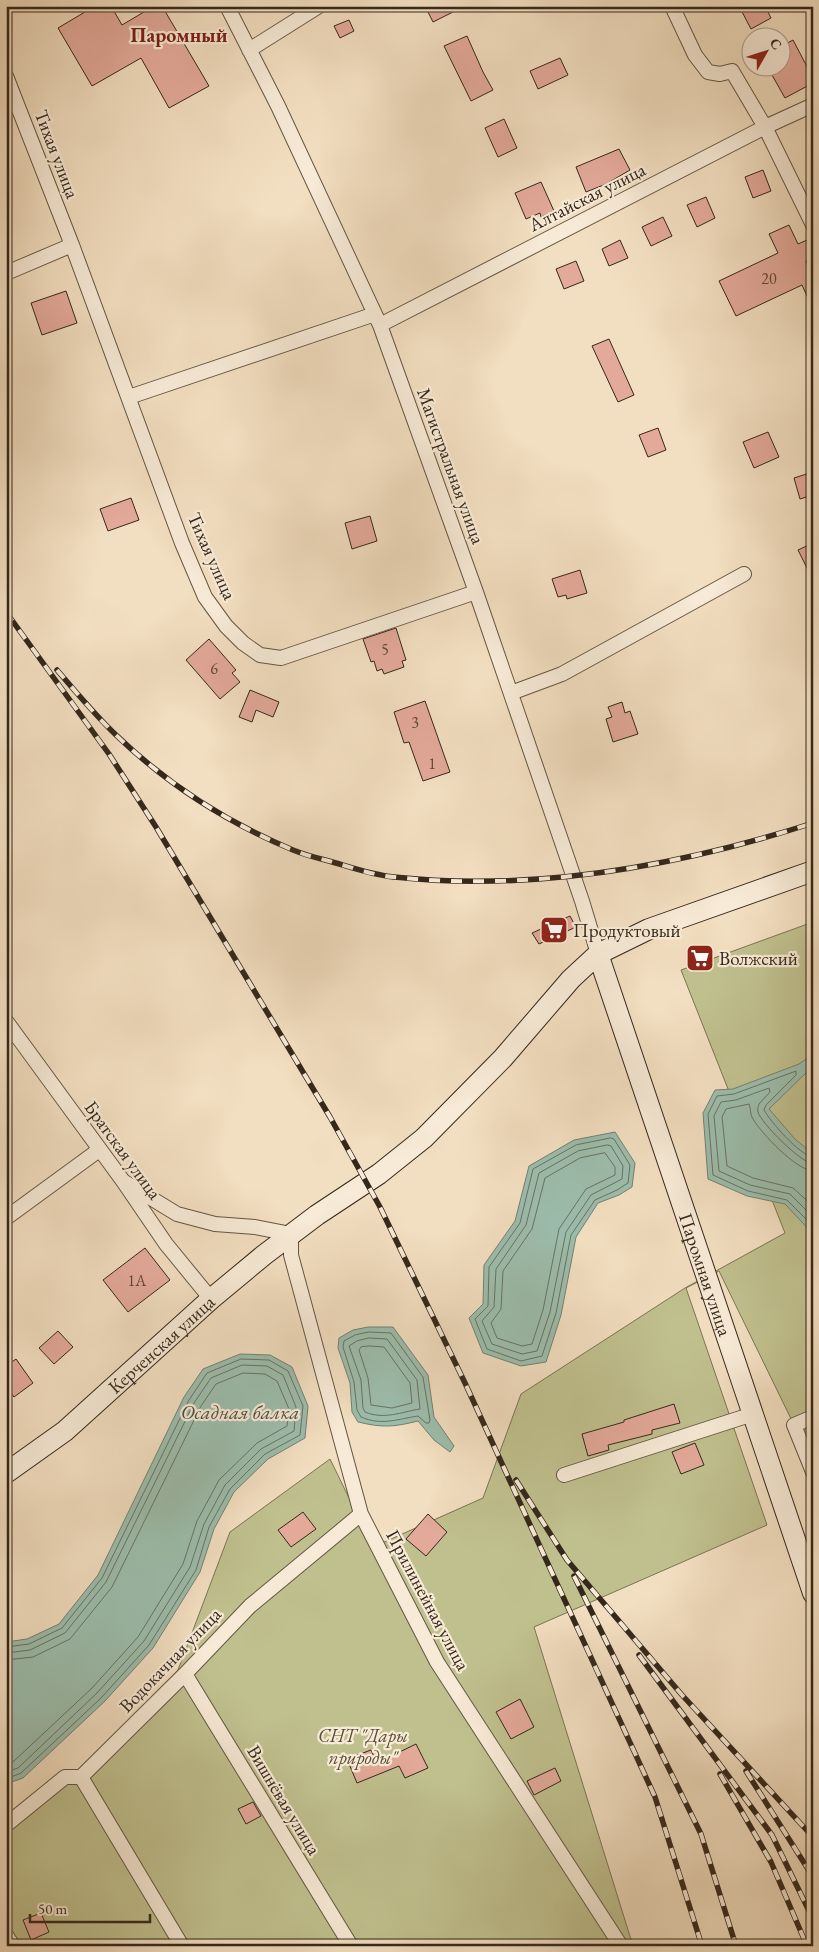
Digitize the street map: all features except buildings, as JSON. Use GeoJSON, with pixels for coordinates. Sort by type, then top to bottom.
{"type":"FeatureCollection","features":[{"type":"Feature","properties":{"kind":"street","name":"Магистральная улица"},"geometry":{"type":"LineString","coordinates":[[227,6],[278,106],[377,320],[476,592],[582,900],[598,954]]}},
{"type":"Feature","properties":{"kind":"street"},"geometry":{"type":"LineString","coordinates":[[249,50],[319,6]]}},
{"type":"Feature","properties":{"kind":"street"},"geometry":{"type":"LineString","coordinates":[[672,6],[695,55],[708,72],[720,74],[732,71],[765,127],[813,225]]}},
{"type":"Feature","properties":{"kind":"street","name":"Тихая улица"},"geometry":{"type":"LineString","coordinates":[[6,76],[72,245],[182,543],[205,597],[226,626],[243,643],[260,655],[281,658],[476,592]]}},
{"type":"Feature","properties":{"kind":"street","name":"Алтайская улица"},"geometry":{"type":"LineString","coordinates":[[129,397],[377,320],[813,105]]}},
{"type":"Feature","properties":{"kind":"street"},"geometry":{"type":"LineString","coordinates":[[11,271],[72,245]]}},
{"type":"Feature","properties":{"kind":"street"},"geometry":{"type":"LineString","coordinates":[[511,693],[562,674],[744,574]]}},
{"type":"Feature","properties":{"kind":"street","name":"Керченская улица"},"geometry":{"type":"LineString","coordinates":[[6,1473],[65,1430],[211,1299],[291,1234],[379,1174],[424,1138],[503,1058],[571,979],[598,954],[648,929],[813,871]]}},
{"type":"Feature","properties":{"kind":"street","name":"Паромная улица"},"geometry":{"type":"LineString","coordinates":[[598,954],[813,1593]]}},
{"type":"Feature","properties":{"kind":"street","name":"Братская улица"},"geometry":{"type":"LineString","coordinates":[[6,1021],[123,1181],[166,1244],[211,1299]]}},
{"type":"Feature","properties":{"kind":"street"},"geometry":{"type":"LineString","coordinates":[[6,1218],[99,1150]]}},
{"type":"Feature","properties":{"kind":"street"},"geometry":{"type":"LineString","coordinates":[[123,1181],[177,1214],[214,1224],[255,1227],[291,1234]]}},
{"type":"Feature","properties":{"kind":"street","name":"Прилинейная улица"},"geometry":{"type":"LineString","coordinates":[[291,1234],[291,1255],[360,1514],[436,1662],[621,1946]]}},
{"type":"Feature","properties":{"kind":"street"},"geometry":{"type":"LineString","coordinates":[[564,1475],[753,1414]]}},
{"type":"Feature","properties":{"kind":"street"},"geometry":{"type":"LineString","coordinates":[[813,1417],[794,1425],[813,1472]]}},
{"type":"Feature","properties":{"kind":"street","name":"Водокачная улица"},"geometry":{"type":"LineString","coordinates":[[81,1777],[185,1674],[250,1606],[360,1514]]}},
{"type":"Feature","properties":{"kind":"street","name":"Вишнёвая улица"},"geometry":{"type":"LineString","coordinates":[[185,1674],[351,1946]]}},
{"type":"Feature","properties":{"kind":"street"},"geometry":{"type":"LineString","coordinates":[[6,1825],[65,1777],[81,1777],[182,1946]]}},
{"type":"Feature","properties":{"kind":"street"},"geometry":{"type":"LineString","coordinates":[[6,1935],[13,1946]]}},
{"type":"Feature","properties":{"kind":"green space","name":"СНТ \"Дары природы\""},"geometry":{"type":"Polygon","coordinates":[[[813,922],[813,1464],[719,1271],[686,1288],[767,1525],[534,1627],[633,1946],[6,1946],[6,1816],[78,1772],[178,1670],[230,1532],[330,1459],[373,1547],[483,1498],[521,1394],[685,1288],[785,1233],[681,970],[813,922]]]}},
{"type":"Feature","properties":{"kind":"water"},"geometry":{"type":"Polygon","coordinates":[[[813,1054],[813,1066],[769,1109],[795,1139],[813,1154],[813,1234],[785,1204],[747,1196],[708,1179],[703,1113],[715,1090],[733,1089],[799,1064],[813,1054]]]}},
{"type":"Feature","properties":{"kind":"water"},"geometry":{"type":"Polygon","coordinates":[[[615,1132],[635,1163],[632,1187],[619,1195],[598,1203],[576,1237],[561,1315],[546,1362],[521,1366],[483,1353],[469,1318],[483,1304],[484,1265],[515,1221],[529,1166],[574,1140],[615,1132]]]}},
{"type":"Feature","properties":{"kind":"water"},"geometry":{"type":"Polygon","coordinates":[[[368,1327],[393,1327],[428,1375],[434,1417],[454,1446],[450,1452],[434,1440],[418,1421],[388,1426],[358,1422],[352,1412],[350,1383],[338,1348],[339,1338],[353,1330],[368,1327]]]}},
{"type":"Feature","properties":{"kind":"water","name":"Осадная балка"},"geometry":{"type":"Polygon","coordinates":[[[240,1354],[270,1355],[292,1367],[308,1406],[305,1438],[268,1459],[234,1492],[214,1529],[200,1572],[153,1648],[105,1701],[23,1778],[6,1784],[6,1642],[27,1639],[59,1624],[98,1575],[184,1397],[203,1369],[240,1354]]]}},
{"type":"Feature","properties":{"kind":"railway"},"geometry":{"type":"LineString","coordinates":[[6,612],[109,754],[156,827],[330,1117],[380,1207],[465,1383],[655,1797],[702,1946]]}},
{"type":"Feature","properties":{"kind":"railway"},"geometry":{"type":"LineString","coordinates":[[57,670],[116,735],[156,770],[199,801],[245,828],[293,850],[361,871],[394,877],[447,881],[553,878],[659,863],[711,852],[813,823]]}},
{"type":"Feature","properties":{"kind":"railway"},"geometry":{"type":"LineString","coordinates":[[516,1480],[567,1560],[682,1695],[813,1837]]}},
{"type":"Feature","properties":{"kind":"railway"},"geometry":{"type":"LineString","coordinates":[[574,1576],[701,1834],[736,1946]]}},
{"type":"Feature","properties":{"kind":"railway"},"geometry":{"type":"LineString","coordinates":[[639,1655],[772,1835],[813,1919]]}},
{"type":"Feature","properties":{"kind":"railway"},"geometry":{"type":"LineString","coordinates":[[746,1771],[813,1877]]}},
{"type":"Feature","properties":{"kind":"railway"},"geometry":{"type":"LineString","coordinates":[[720,1774],[771,1862],[807,1946]]}},
{"type":"Feature","properties":{"kind":"place","name":"Продуктовый"},"geometry":{"type":"Point","coordinates":[554,930]}},
{"type":"Feature","properties":{"kind":"place","name":"Волжский"},"geometry":{"type":"Point","coordinates":[700,958]}},
{"type":"Feature","properties":{"kind":"district","name":"Паромный"},"geometry":{"type":"Point","coordinates":[179,35]}}]}
